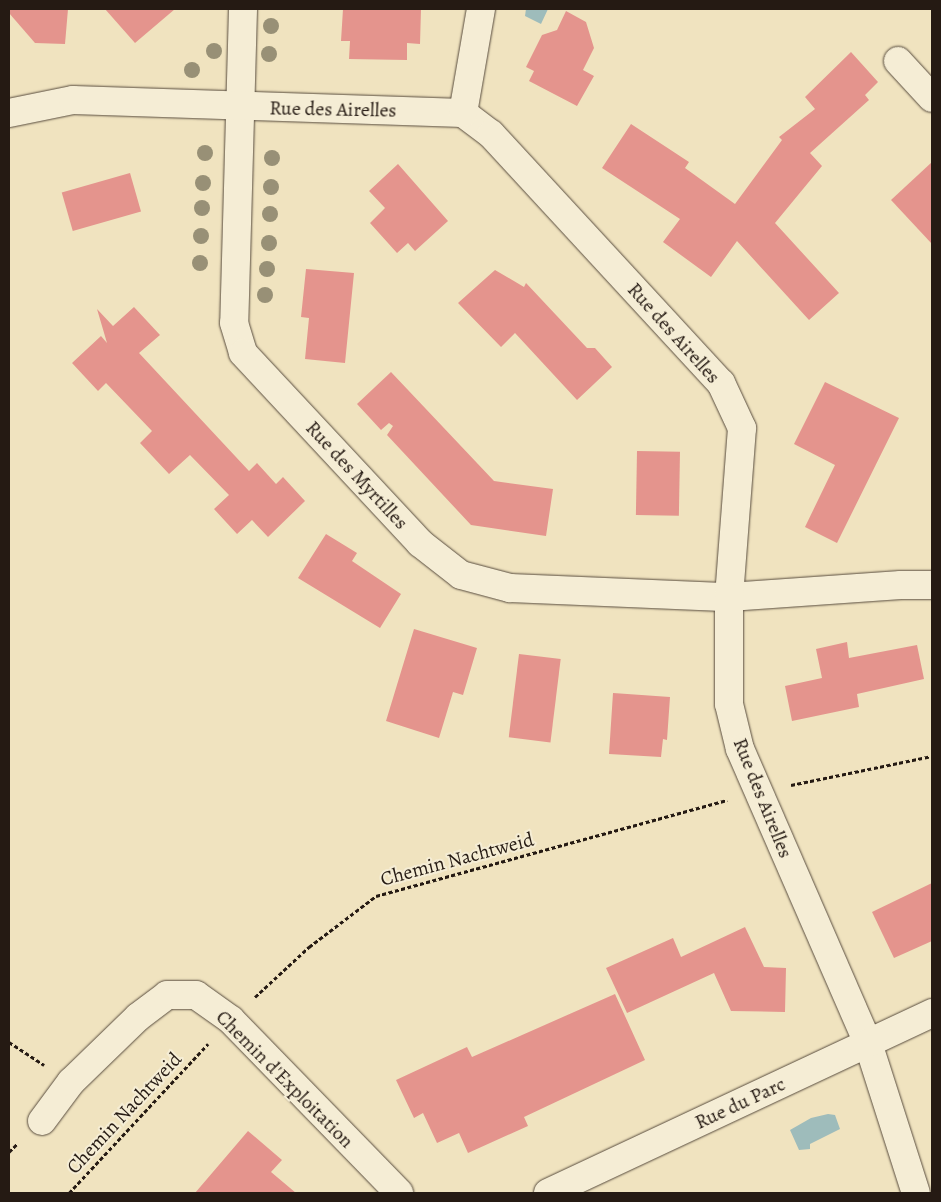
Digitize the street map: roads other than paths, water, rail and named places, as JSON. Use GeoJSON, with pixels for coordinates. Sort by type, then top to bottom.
{"type":"FeatureCollection","features":[{"type":"Feature","properties":{"kind":"street","name":"Rue des Myrtilles"},"geometry":{"type":"LineString","coordinates":[[243,9],[242,107],[234,323],[243,353],[420,542],[461,575],[510,588],[729,597],[901,584],[932,585]]}},
{"type":"Feature","properties":{"kind":"street"},"geometry":{"type":"LineString","coordinates":[[463,114],[481,9]]}},
{"type":"Feature","properties":{"kind":"street"},"geometry":{"type":"LineString","coordinates":[[898,61],[932,98]]}},
{"type":"Feature","properties":{"kind":"street","name":"Rue des Airelles"},"geometry":{"type":"LineString","coordinates":[[11,109],[73,100],[463,114],[491,134],[721,383],[742,428],[729,597],[729,704],[740,749],[868,1043],[916,1193]]}},
{"type":"Feature","properties":{"kind":"street","name":"Chemin d'Exploitation"},"geometry":{"type":"LineString","coordinates":[[42,1121],[71,1082],[138,1017],[167,995],[196,995],[231,1020],[399,1193]]}},
{"type":"Feature","properties":{"kind":"street","name":"Rue du Parc"},"geometry":{"type":"LineString","coordinates":[[548,1193],[932,1013]]}},
{"type":"Feature","properties":{"kind":"water"},"geometry":{"type":"Polygon","coordinates":[[[526,9],[548,9],[541,24],[525,16],[526,9]]]}},
{"type":"Feature","properties":{"kind":"water"},"geometry":{"type":"Polygon","coordinates":[[[828,1114],[835,1115],[840,1129],[810,1144],[810,1149],[799,1150],[790,1130],[811,1118],[828,1114]]]}}]}
